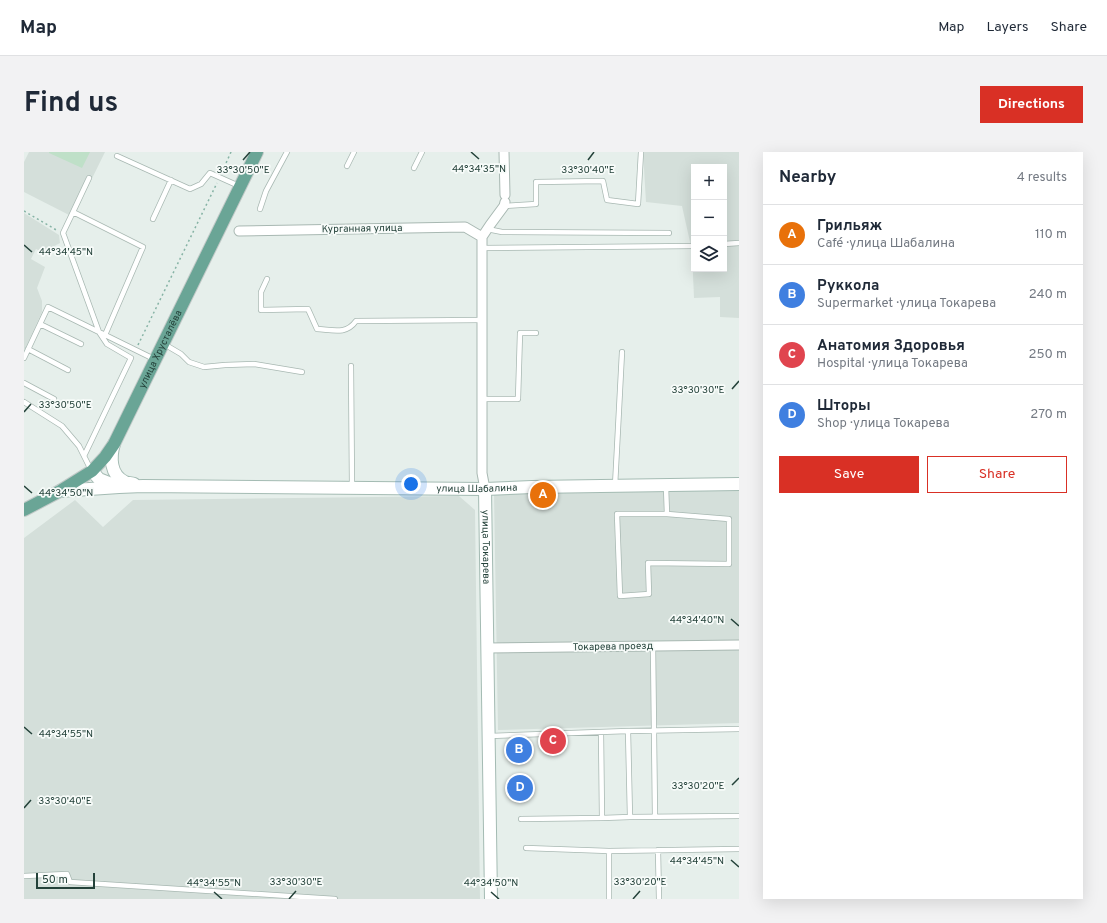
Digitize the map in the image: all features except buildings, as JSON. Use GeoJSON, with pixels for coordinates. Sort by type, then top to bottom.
{"type":"FeatureCollection","features":[{"type":"Feature","properties":{"kind":"main road","name":"улица Хрусталёва"},"geometry":{"type":"LineString","coordinates":[[24,510],[60,491],[92,471],[105,458],[114,444],[164,344],[257,152]]}},
{"type":"Feature","properties":{"kind":"main road","name":"улица Шабалина"},"geometry":{"type":"LineString","coordinates":[[114,444],[111,460],[115,473],[124,482],[143,486]]}},
{"type":"Feature","properties":{"kind":"main road","name":"улица Шабалина"},"geometry":{"type":"LineString","coordinates":[[92,471],[99,479],[119,487]]}},
{"type":"Feature","properties":{"kind":"main road","name":"улица Шабалина"},"geometry":{"type":"LineString","coordinates":[[60,491],[143,486],[485,489],[739,484]]}},
{"type":"Feature","properties":{"kind":"main road","name":"улица Токарева"},"geometry":{"type":"LineString","coordinates":[[485,489],[491,899]]}},
{"type":"Feature","properties":{"kind":"street"},"geometry":{"type":"LineString","coordinates":[[485,233],[505,201],[504,152]]}},
{"type":"Feature","properties":{"kind":"street","name":"Курганная улица"},"geometry":{"type":"LineString","coordinates":[[239,231],[465,226],[485,233]]}},
{"type":"Feature","properties":{"kind":"street","name":"улица Токарева"},"geometry":{"type":"LineString","coordinates":[[485,233],[482,248],[482,473],[485,489]]}},
{"type":"Feature","properties":{"kind":"street","name":"Токарева проезд"},"geometry":{"type":"LineString","coordinates":[[487,648],[739,645]]}},
{"type":"Feature","properties":{"kind":"lane"},"geometry":{"type":"LineString","coordinates":[[260,209],[266,192],[287,152]]}},
{"type":"Feature","properties":{"kind":"lane"},"geometry":{"type":"LineString","coordinates":[[347,166],[354,152]]}},
{"type":"Feature","properties":{"kind":"lane"},"geometry":{"type":"LineString","coordinates":[[414,168],[422,152]]}},
{"type":"Feature","properties":{"kind":"lane"},"geometry":{"type":"LineString","coordinates":[[505,201],[536,204],[536,182],[603,181],[608,200],[638,204],[641,152]]}},
{"type":"Feature","properties":{"kind":"lane"},"geometry":{"type":"LineString","coordinates":[[117,156],[190,189],[201,184],[210,173],[240,186]]}},
{"type":"Feature","properties":{"kind":"lane"},"geometry":{"type":"LineString","coordinates":[[89,178],[63,234],[99,332],[107,344],[131,358]]}},
{"type":"Feature","properties":{"kind":"lane"},"geometry":{"type":"LineString","coordinates":[[152,218],[171,180]]}},
{"type":"Feature","properties":{"kind":"lane"},"geometry":{"type":"LineString","coordinates":[[73,212],[143,247],[105,335]]}},
{"type":"Feature","properties":{"kind":"lane","name":"Курганная улица"},"geometry":{"type":"LineString","coordinates":[[485,233],[669,233]]}},
{"type":"Feature","properties":{"kind":"lane"},"geometry":{"type":"LineString","coordinates":[[727,244],[739,243]]}},
{"type":"Feature","properties":{"kind":"lane"},"geometry":{"type":"LineString","coordinates":[[482,248],[691,246]]}},
{"type":"Feature","properties":{"kind":"lane"},"geometry":{"type":"LineString","coordinates":[[267,279],[261,292],[261,310],[308,310],[317,329],[339,331],[351,328],[356,321],[482,320]]}},
{"type":"Feature","properties":{"kind":"lane"},"geometry":{"type":"LineString","coordinates":[[24,358],[48,308],[156,360]]}},
{"type":"Feature","properties":{"kind":"lane"},"geometry":{"type":"LineString","coordinates":[[40,324],[81,344]]}},
{"type":"Feature","properties":{"kind":"lane"},"geometry":{"type":"LineString","coordinates":[[483,399],[518,399],[520,333],[536,333]]}},
{"type":"Feature","properties":{"kind":"lane"},"geometry":{"type":"LineString","coordinates":[[164,344],[181,354],[189,362],[204,367],[254,364],[302,372]]}},
{"type":"Feature","properties":{"kind":"lane"},"geometry":{"type":"LineString","coordinates":[[28,349],[68,370]]}},
{"type":"Feature","properties":{"kind":"lane"},"geometry":{"type":"LineString","coordinates":[[84,456],[135,350]]}},
{"type":"Feature","properties":{"kind":"lane"},"geometry":{"type":"LineString","coordinates":[[615,486],[622,352]]}},
{"type":"Feature","properties":{"kind":"lane"},"geometry":{"type":"LineString","coordinates":[[351,366],[352,488]]}},
{"type":"Feature","properties":{"kind":"lane"},"geometry":{"type":"LineString","coordinates":[[24,383],[54,398]]}},
{"type":"Feature","properties":{"kind":"lane"},"geometry":{"type":"LineString","coordinates":[[24,402],[62,426],[80,446],[92,471]]}},
{"type":"Feature","properties":{"kind":"lane"},"geometry":{"type":"LineString","coordinates":[[666,485],[667,514]]}},
{"type":"Feature","properties":{"kind":"lane"},"geometry":{"type":"LineString","coordinates":[[617,514],[667,514],[729,519],[729,564],[648,563],[649,594],[620,596],[617,514]]}},
{"type":"Feature","properties":{"kind":"lane"},"geometry":{"type":"LineString","coordinates":[[653,646],[655,817]]}},
{"type":"Feature","properties":{"kind":"lane"},"geometry":{"type":"LineString","coordinates":[[489,736],[653,730],[739,729]]}},
{"type":"Feature","properties":{"kind":"lane"},"geometry":{"type":"LineString","coordinates":[[628,731],[630,817]]}},
{"type":"Feature","properties":{"kind":"lane"},"geometry":{"type":"LineString","coordinates":[[601,732],[602,818]]}},
{"type":"Feature","properties":{"kind":"lane"},"geometry":{"type":"LineString","coordinates":[[521,819],[739,816]]}},
{"type":"Feature","properties":{"kind":"lane"},"geometry":{"type":"LineString","coordinates":[[526,848],[609,851],[739,849]]}},
{"type":"Feature","properties":{"kind":"lane"},"geometry":{"type":"LineString","coordinates":[[658,850],[659,899]]}},
{"type":"Feature","properties":{"kind":"lane"},"geometry":{"type":"LineString","coordinates":[[609,851],[609,899]]}},
{"type":"Feature","properties":{"kind":"lane"},"geometry":{"type":"LineString","coordinates":[[24,876],[67,874],[70,882],[335,899]]}},
{"type":"Feature","properties":{"kind":"path"},"geometry":{"type":"LineString","coordinates":[[135,350],[231,152]]}},
{"type":"Feature","properties":{"kind":"path"},"geometry":{"type":"LineString","coordinates":[[24,211],[63,234]]}},
{"type":"Feature","properties":{"kind":"shaded area"},"geometry":{"type":"Polygon","coordinates":[[[29,152],[105,152],[73,217],[24,192],[24,162],[29,152]]]}},
{"type":"Feature","properties":{"kind":"shaded area"},"geometry":{"type":"Polygon","coordinates":[[[643,152],[739,152],[739,318],[720,317],[720,297],[694,298],[693,272],[727,272],[727,164],[691,164],[691,246],[682,206],[646,202],[643,152]]]}},
{"type":"Feature","properties":{"kind":"shaded area"},"geometry":{"type":"Polygon","coordinates":[[[24,213],[59,235],[60,243],[47,250],[51,256],[36,249],[31,259],[45,267],[37,288],[42,301],[42,312],[24,351],[24,213]]]}},
{"type":"Feature","properties":{"kind":"shaded area"},"geometry":{"type":"Polygon","coordinates":[[[739,490],[739,723],[498,730],[494,494],[739,490]]]}},
{"type":"Feature","properties":{"kind":"shaded area"},"geometry":{"type":"Polygon","coordinates":[[[459,496],[475,510],[480,899],[24,899],[24,538],[75,500],[103,527],[133,500],[459,496]]]}},
{"type":"Feature","properties":{"kind":"green space"},"geometry":{"type":"Polygon","coordinates":[[[49,152],[90,152],[82,168],[49,152]]]}},
{"type":"Feature","properties":{"kind":"place","name":"Грильяж"},"geometry":{"type":"Point","coordinates":[543,495]}},
{"type":"Feature","properties":{"kind":"place","name":"Анатомия Здоровья"},"geometry":{"type":"Point","coordinates":[553,741]}},
{"type":"Feature","properties":{"kind":"place","name":"Руккола"},"geometry":{"type":"Point","coordinates":[519,750]}},
{"type":"Feature","properties":{"kind":"place","name":"Шторы"},"geometry":{"type":"Point","coordinates":[520,788]}}]}
